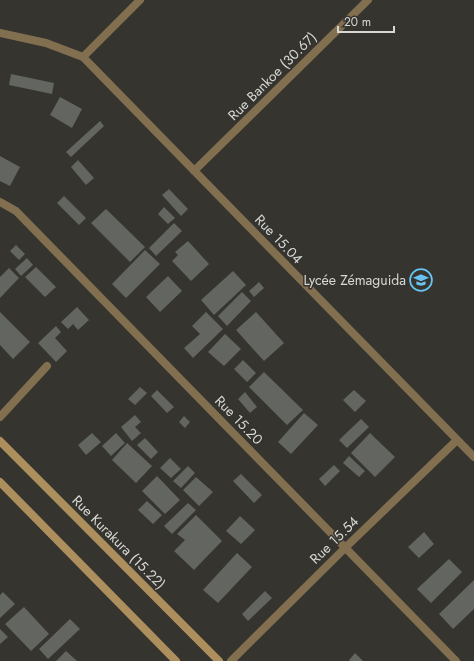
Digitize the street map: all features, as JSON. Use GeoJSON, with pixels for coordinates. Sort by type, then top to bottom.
{"type":"FeatureCollection","features":[{"type":"Feature","properties":{"kind":"main road","name":"Rue Kurakura (15.22)"},"geometry":{"type":"LineString","coordinates":[[0,441],[219,661]]}},
{"type":"Feature","properties":{"kind":"main road"},"geometry":{"type":"LineString","coordinates":[[0,482],[176,661]]}},
{"type":"Feature","properties":{"kind":"street"},"geometry":{"type":"LineString","coordinates":[[0,33],[46,43],[83,57],[140,0]]}},
{"type":"Feature","properties":{"kind":"street","name":"Rue Bankoe (30.67)"},"geometry":{"type":"LineString","coordinates":[[194,171],[368,0]]}},
{"type":"Feature","properties":{"kind":"street","name":"Rue 15.04"},"geometry":{"type":"LineString","coordinates":[[83,57],[474,456]]}},
{"type":"Feature","properties":{"kind":"street","name":"Rue 15.20"},"geometry":{"type":"LineString","coordinates":[[0,202],[16,211],[456,661]]}},
{"type":"Feature","properties":{"kind":"street"},"geometry":{"type":"LineString","coordinates":[[0,417],[47,366]]}},
{"type":"Feature","properties":{"kind":"street","name":"Rue 15.54"},"geometry":{"type":"LineString","coordinates":[[231,661],[457,440]]}},
{"type":"Feature","properties":{"kind":"building"},"geometry":{"type":"Polygon","coordinates":[[[11,74],[54,83],[52,94],[9,85],[11,74]]]}},
{"type":"Feature","properties":{"kind":"building"},"geometry":{"type":"Polygon","coordinates":[[[60,97],[82,109],[72,128],[50,115],[60,97]]]}},
{"type":"Feature","properties":{"kind":"building"},"geometry":{"type":"Polygon","coordinates":[[[100,121],[104,126],[71,157],[66,152],[100,121]]]}},
{"type":"Feature","properties":{"kind":"building"},"geometry":{"type":"Polygon","coordinates":[[[0,156],[20,167],[10,186],[0,181],[0,156]]]}},
{"type":"Feature","properties":{"kind":"building"},"geometry":{"type":"Polygon","coordinates":[[[78,160],[94,178],[86,185],[71,167],[78,160]]]}},
{"type":"Feature","properties":{"kind":"building"},"geometry":{"type":"Polygon","coordinates":[[[169,189],[188,209],[181,216],[162,195],[169,189]]]}},
{"type":"Feature","properties":{"kind":"building"},"geometry":{"type":"Polygon","coordinates":[[[64,196],[86,218],[79,225],[57,203],[64,196]]]}},
{"type":"Feature","properties":{"kind":"building"},"geometry":{"type":"Polygon","coordinates":[[[164,207],[175,218],[168,224],[158,214],[164,207]]]}},
{"type":"Feature","properties":{"kind":"building"},"geometry":{"type":"Polygon","coordinates":[[[106,209],[145,247],[130,262],[91,223],[106,209]]]}},
{"type":"Feature","properties":{"kind":"building"},"geometry":{"type":"Polygon","coordinates":[[[174,223],[182,231],[156,256],[149,248],[174,223]]]}},
{"type":"Feature","properties":{"kind":"building"},"geometry":{"type":"Polygon","coordinates":[[[188,241],[209,264],[191,281],[172,261],[178,255],[175,252],[188,241]]]}},
{"type":"Feature","properties":{"kind":"building"},"geometry":{"type":"Polygon","coordinates":[[[16,245],[25,254],[19,260],[10,251],[16,245]]]}},
{"type":"Feature","properties":{"kind":"building"},"geometry":{"type":"Polygon","coordinates":[[[145,250],[160,264],[126,298],[112,284],[145,250]]]}},
{"type":"Feature","properties":{"kind":"building"},"geometry":{"type":"Polygon","coordinates":[[[27,258],[33,265],[21,276],[15,269],[27,258]]]}},
{"type":"Feature","properties":{"kind":"building"},"geometry":{"type":"Polygon","coordinates":[[[36,267],[56,287],[45,297],[25,277],[36,267]]]}},
{"type":"Feature","properties":{"kind":"building"},"geometry":{"type":"Polygon","coordinates":[[[9,268],[19,278],[0,298],[0,277],[9,268]]]}},
{"type":"Feature","properties":{"kind":"building"},"geometry":{"type":"Polygon","coordinates":[[[233,271],[246,285],[214,315],[201,300],[233,271]]]}},
{"type":"Feature","properties":{"kind":"building"},"geometry":{"type":"Polygon","coordinates":[[[168,276],[182,291],[160,312],[146,297],[168,276]]]}},
{"type":"Feature","properties":{"kind":"building"},"geometry":{"type":"Polygon","coordinates":[[[259,282],[264,288],[254,297],[249,291],[259,282]]]}},
{"type":"Feature","properties":{"kind":"building"},"geometry":{"type":"Polygon","coordinates":[[[242,292],[251,301],[227,326],[218,316],[242,292]]]}},
{"type":"Feature","properties":{"kind":"building"},"geometry":{"type":"Polygon","coordinates":[[[77,307],[89,320],[78,330],[73,324],[68,329],[61,322],[77,307]]]}},
{"type":"Feature","properties":{"kind":"building"},"geometry":{"type":"Polygon","coordinates":[[[0,312],[30,342],[13,359],[0,345],[0,312]]]}},
{"type":"Feature","properties":{"kind":"building"},"geometry":{"type":"Polygon","coordinates":[[[206,312],[223,329],[193,358],[184,348],[200,334],[192,326],[206,312]]]}},
{"type":"Feature","properties":{"kind":"building"},"geometry":{"type":"Polygon","coordinates":[[[256,312],[284,343],[264,361],[236,330],[256,312]]]}},
{"type":"Feature","properties":{"kind":"building"},"geometry":{"type":"Polygon","coordinates":[[[56,326],[61,332],[55,338],[67,351],[56,362],[38,343],[56,326]]]}},
{"type":"Feature","properties":{"kind":"building"},"geometry":{"type":"Polygon","coordinates":[[[225,334],[241,349],[224,366],[208,352],[225,334]]]}},
{"type":"Feature","properties":{"kind":"building"},"geometry":{"type":"Polygon","coordinates":[[[243,360],[256,373],[247,382],[234,369],[243,360]]]}},
{"type":"Feature","properties":{"kind":"building"},"geometry":{"type":"Polygon","coordinates":[[[264,372],[303,410],[287,425],[249,387],[264,372]]]}},
{"type":"Feature","properties":{"kind":"building"},"geometry":{"type":"Polygon","coordinates":[[[140,387],[147,393],[135,405],[128,399],[140,387]]]}},
{"type":"Feature","properties":{"kind":"building"},"geometry":{"type":"Polygon","coordinates":[[[157,390],[174,407],[167,413],[151,396],[157,390]]]}},
{"type":"Feature","properties":{"kind":"building"},"geometry":{"type":"Polygon","coordinates":[[[354,390],[366,401],[355,412],[343,400],[354,390]]]}},
{"type":"Feature","properties":{"kind":"building"},"geometry":{"type":"Polygon","coordinates":[[[245,392],[257,407],[250,413],[238,399],[245,392]]]}},
{"type":"Feature","properties":{"kind":"building"},"geometry":{"type":"Polygon","coordinates":[[[304,413],[318,425],[291,454],[278,442],[304,413]]]}},
{"type":"Feature","properties":{"kind":"building"},"geometry":{"type":"Polygon","coordinates":[[[135,415],[141,422],[135,427],[141,433],[132,441],[121,427],[135,415]]]}},
{"type":"Feature","properties":{"kind":"building"},"geometry":{"type":"Polygon","coordinates":[[[184,416],[190,422],[185,428],[179,422],[184,416]]]}},
{"type":"Feature","properties":{"kind":"building"},"geometry":{"type":"Polygon","coordinates":[[[361,419],[369,427],[347,448],[339,440],[361,419]]]}},
{"type":"Feature","properties":{"kind":"building"},"geometry":{"type":"Polygon","coordinates":[[[92,433],[101,442],[86,455],[78,445],[92,433]]]}},
{"type":"Feature","properties":{"kind":"building"},"geometry":{"type":"Polygon","coordinates":[[[116,433],[125,443],[111,456],[102,446],[116,433]]]}},
{"type":"Feature","properties":{"kind":"building"},"geometry":{"type":"Polygon","coordinates":[[[370,433],[395,457],[375,477],[351,453],[370,433]]]}},
{"type":"Feature","properties":{"kind":"building"},"geometry":{"type":"Polygon","coordinates":[[[145,438],[158,452],[151,459],[137,445],[145,438]]]}},
{"type":"Feature","properties":{"kind":"building"},"geometry":{"type":"Polygon","coordinates":[[[127,443],[152,466],[136,483],[112,460],[127,443]]]}},
{"type":"Feature","properties":{"kind":"building"},"geometry":{"type":"Polygon","coordinates":[[[349,456],[365,471],[359,477],[343,463],[349,456]]]}},
{"type":"Feature","properties":{"kind":"building"},"geometry":{"type":"Polygon","coordinates":[[[170,458],[181,469],[171,478],[160,468],[170,458]]]}},
{"type":"Feature","properties":{"kind":"building"},"geometry":{"type":"Polygon","coordinates":[[[334,465],[340,471],[325,486],[319,479],[334,465]]]}},
{"type":"Feature","properties":{"kind":"building"},"geometry":{"type":"Polygon","coordinates":[[[188,466],[195,473],[181,488],[173,481],[188,466]]]}},
{"type":"Feature","properties":{"kind":"building"},"geometry":{"type":"Polygon","coordinates":[[[241,474],[262,495],[254,503],[233,481],[241,474]]]}},
{"type":"Feature","properties":{"kind":"building"},"geometry":{"type":"Polygon","coordinates":[[[157,476],[180,500],[165,514],[142,491],[157,476]]]}},
{"type":"Feature","properties":{"kind":"building"},"geometry":{"type":"Polygon","coordinates":[[[196,477],[213,492],[199,506],[183,490],[196,477]]]}},
{"type":"Feature","properties":{"kind":"building"},"geometry":{"type":"Polygon","coordinates":[[[147,501],[162,515],[153,524],[138,510],[147,501]]]}},
{"type":"Feature","properties":{"kind":"building"},"geometry":{"type":"Polygon","coordinates":[[[188,503],[196,510],[172,534],[164,526],[188,503]]]}},
{"type":"Feature","properties":{"kind":"building"},"geometry":{"type":"Polygon","coordinates":[[[196,515],[222,541],[194,570],[174,551],[185,540],[177,534],[196,515]]]}},
{"type":"Feature","properties":{"kind":"building"},"geometry":{"type":"Polygon","coordinates":[[[240,516],[255,530],[241,544],[226,531],[240,516]]]}},
{"type":"Feature","properties":{"kind":"building"},"geometry":{"type":"Polygon","coordinates":[[[424,532],[434,544],[419,558],[408,547],[424,532]]]}},
{"type":"Feature","properties":{"kind":"building"},"geometry":{"type":"Polygon","coordinates":[[[237,553],[252,567],[218,603],[203,590],[237,553]]]}},
{"type":"Feature","properties":{"kind":"building"},"geometry":{"type":"Polygon","coordinates":[[[449,559],[462,572],[431,603],[417,589],[449,559]]]}},
{"type":"Feature","properties":{"kind":"building"},"geometry":{"type":"Polygon","coordinates":[[[474,580],[474,609],[453,629],[439,614],[474,580]]]}},
{"type":"Feature","properties":{"kind":"building"},"geometry":{"type":"Polygon","coordinates":[[[265,591],[272,598],[248,621],[242,614],[265,591]]]}},
{"type":"Feature","properties":{"kind":"building"},"geometry":{"type":"Polygon","coordinates":[[[3,592],[15,604],[0,618],[0,595],[3,592]]]}},
{"type":"Feature","properties":{"kind":"building"},"geometry":{"type":"Polygon","coordinates":[[[24,607],[49,634],[31,651],[5,624],[24,607]]]}},
{"type":"Feature","properties":{"kind":"building"},"geometry":{"type":"Polygon","coordinates":[[[70,619],[80,629],[48,659],[39,649],[70,619]]]}},
{"type":"Feature","properties":{"kind":"building"},"geometry":{"type":"Polygon","coordinates":[[[0,629],[8,637],[0,644],[0,629]]]}},
{"type":"Feature","properties":{"kind":"building"},"geometry":{"type":"Polygon","coordinates":[[[66,651],[77,661],[56,661],[66,651]]]}},
{"type":"Feature","properties":{"kind":"building"},"geometry":{"type":"Polygon","coordinates":[[[355,653],[363,661],[349,660],[355,653]]]}},
{"type":"Feature","properties":{"kind":"place","name":"Lycée Zémaguida"},"geometry":{"type":"Point","coordinates":[421,280]}}]}
